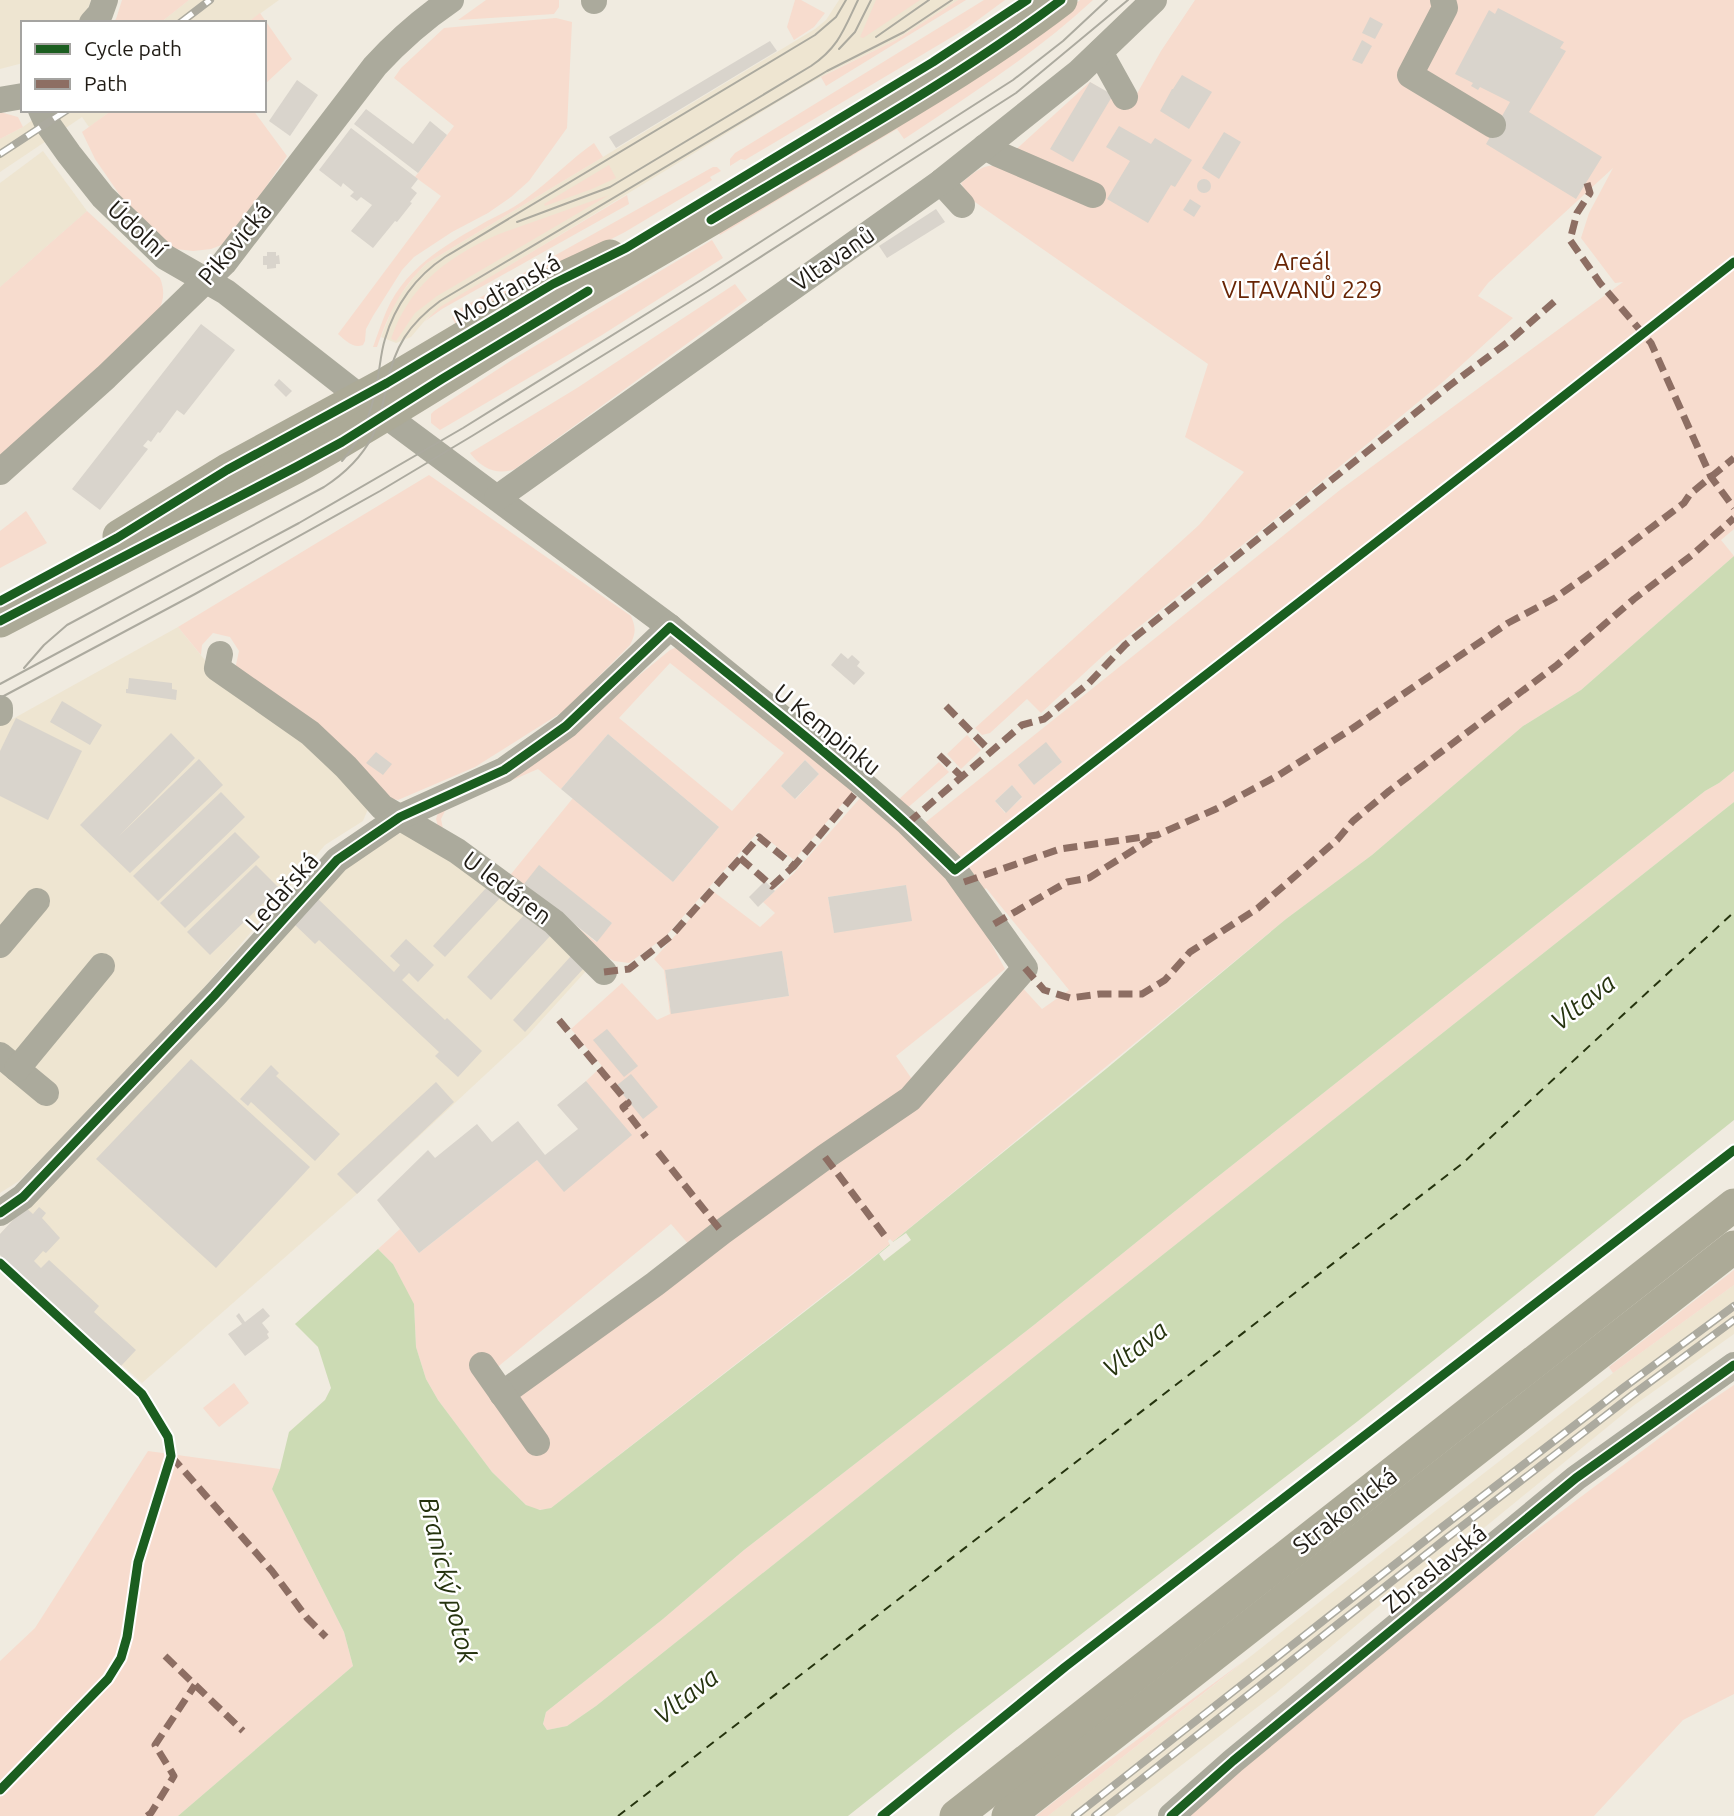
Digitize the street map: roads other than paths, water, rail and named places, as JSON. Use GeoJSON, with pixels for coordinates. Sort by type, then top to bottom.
{"type":"FeatureCollection","features":[{"type":"Feature","properties":{"kind":"main road","name":"Modřanská"},"geometry":{"type":"LineString","coordinates":[[0,621],[342,442],[373,406],[435,355],[553,284],[626,248],[933,62],[1027,0]]}},
{"type":"Feature","properties":{"kind":"main road","name":"Modřanská"},"geometry":{"type":"LineString","coordinates":[[0,601],[117,538],[227,470],[373,406],[588,291],[946,79],[1061,0]]}},
{"type":"Feature","properties":{"kind":"main road","name":"Strakonická"},"geometry":{"type":"LineString","coordinates":[[957,1816],[1734,1205]]}},
{"type":"Feature","properties":{"kind":"main road","name":"Strakonická"},"geometry":{"type":"LineString","coordinates":[[1008,1816],[1734,1247]]}},
{"type":"Feature","properties":{"kind":"street"},"geometry":{"type":"LineString","coordinates":[[94,21],[100,14],[105,0]]}},
{"type":"Feature","properties":{"kind":"street","name":"Pikovická"},"geometry":{"type":"LineString","coordinates":[[0,472],[106,377],[224,263],[375,66],[415,27],[451,0]]}},
{"type":"Feature","properties":{"kind":"street","name":"Vltavanů"},"geometry":{"type":"LineString","coordinates":[[496,498],[941,182],[1079,72],[1154,0]]}},
{"type":"Feature","properties":{"kind":"street"},"geometry":{"type":"LineString","coordinates":[[1444,0],[1446,8],[1410,75],[1493,125]]}},
{"type":"Feature","properties":{"kind":"street"},"geometry":{"type":"LineString","coordinates":[[1100,52],[1125,97]]}},
{"type":"Feature","properties":{"kind":"street"},"geometry":{"type":"LineString","coordinates":[[0,100],[21,96]]}},
{"type":"Feature","properties":{"kind":"street","name":"Údolní"},"geometry":{"type":"LineString","coordinates":[[42,112],[69,154],[103,197],[165,257],[226,292],[373,406]]}},
{"type":"Feature","properties":{"kind":"street"},"geometry":{"type":"LineString","coordinates":[[985,146],[1093,195]]}},
{"type":"Feature","properties":{"kind":"street"},"geometry":{"type":"LineString","coordinates":[[941,182],[962,205]]}},
{"type":"Feature","properties":{"kind":"street","name":"U Kempinku"},"geometry":{"type":"LineString","coordinates":[[373,406],[670,626],[908,823],[959,876],[1026,968],[910,1100],[825,1157],[502,1394]]}},
{"type":"Feature","properties":{"kind":"street","name":"Ledařská"},"geometry":{"type":"LineString","coordinates":[[0,1213],[23,1197],[205,1006],[337,860],[400,817],[504,770],[566,726],[670,626]]}},
{"type":"Feature","properties":{"kind":"street","name":"U ledáren"},"geometry":{"type":"LineString","coordinates":[[220,654],[217,668],[310,733],[346,766],[382,807],[457,850],[554,922],[604,972]]}},
{"type":"Feature","properties":{"kind":"street"},"geometry":{"type":"LineString","coordinates":[[0,945],[37,901]]}},
{"type":"Feature","properties":{"kind":"street"},"geometry":{"type":"LineString","coordinates":[[46,1093],[9,1062],[102,967]]}},
{"type":"Feature","properties":{"kind":"street"},"geometry":{"type":"LineString","coordinates":[[482,1365],[537,1443]]}},
{"type":"Feature","properties":{"kind":"street","name":"Zbraslavská"},"geometry":{"type":"LineString","coordinates":[[1171,1816],[1303,1703],[1576,1478],[1734,1365]]}},
{"type":"Feature","properties":{"kind":"water"},"geometry":{"type":"Polygon","coordinates":[[[1734,556],[1734,771],[1705,791],[1034,1325],[744,1550],[663,1619],[546,1712],[543,1724],[547,1730],[567,1726],[596,1706],[1734,802],[1734,1120],[1358,1421],[848,1816],[178,1816],[353,1666],[344,1632],[272,1489],[289,1432],[325,1400],[331,1388],[318,1347],[295,1324],[378,1249],[393,1264],[414,1304],[416,1347],[426,1379],[438,1400],[492,1472],[526,1505],[540,1510],[551,1508],[852,1275],[1286,919],[1372,855],[1523,726],[1581,690],[1734,556]]]}},
{"type":"Feature","properties":{"kind":"tram line"},"geometry":{"type":"LineString","coordinates":[[342,461],[355,445],[368,417],[389,326],[408,292],[425,273],[445,257],[815,35],[836,17],[846,0]]}},
{"type":"Feature","properties":{"kind":"tram line"},"geometry":{"type":"LineString","coordinates":[[517,222],[610,187],[811,66],[834,44],[858,0]]}},
{"type":"Feature","properties":{"kind":"tram line"},"geometry":{"type":"LineString","coordinates":[[839,49],[855,32],[871,0]]}},
{"type":"Feature","properties":{"kind":"tram line"},"geometry":{"type":"LineString","coordinates":[[876,37],[929,0]]}},
{"type":"Feature","properties":{"kind":"tram line"},"geometry":{"type":"LineString","coordinates":[[24,668],[44,645],[67,625],[324,487],[345,471],[363,452],[375,431],[390,371],[404,337],[420,318],[440,301],[827,71],[904,32],[952,0]]}},
{"type":"Feature","properties":{"kind":"tram line"},"geometry":{"type":"LineString","coordinates":[[0,684],[299,523],[463,428],[701,280],[1013,80],[1063,41],[1107,0]]}},
{"type":"Feature","properties":{"kind":"tram line"},"geometry":{"type":"LineString","coordinates":[[0,698],[380,491],[709,290],[1016,93],[1128,0]]}},
{"type":"Feature","properties":{"kind":"railway"},"geometry":{"type":"LineString","coordinates":[[183,21],[210,0]]}},
{"type":"Feature","properties":{"kind":"railway"},"geometry":{"type":"LineString","coordinates":[[0,154],[64,112]]}},
{"type":"Feature","properties":{"kind":"railway"},"geometry":{"type":"LineString","coordinates":[[1075,1816],[1441,1528],[1734,1306]]}},
{"type":"Feature","properties":{"kind":"railway"},"geometry":{"type":"LineString","coordinates":[[1095,1816],[1448,1537],[1734,1320]]}},
{"type":"Feature","properties":{"kind":"park label","name":"Areál VLTAVANŮ 229"},"geometry":{"type":"Point","coordinates":[1302,276]}},
{"type":"Feature","properties":{"kind":"water label","name":"Vltava"},"geometry":{"type":"Point","coordinates":[1583,1002]}},
{"type":"Feature","properties":{"kind":"water label","name":"Vltava"},"geometry":{"type":"Point","coordinates":[1135,1349]}},
{"type":"Feature","properties":{"kind":"water label","name":"Branický potok"},"geometry":{"type":"Point","coordinates":[448,1580]}},
{"type":"Feature","properties":{"kind":"water label","name":"Vltava"},"geometry":{"type":"Point","coordinates":[686,1696]}}]}
